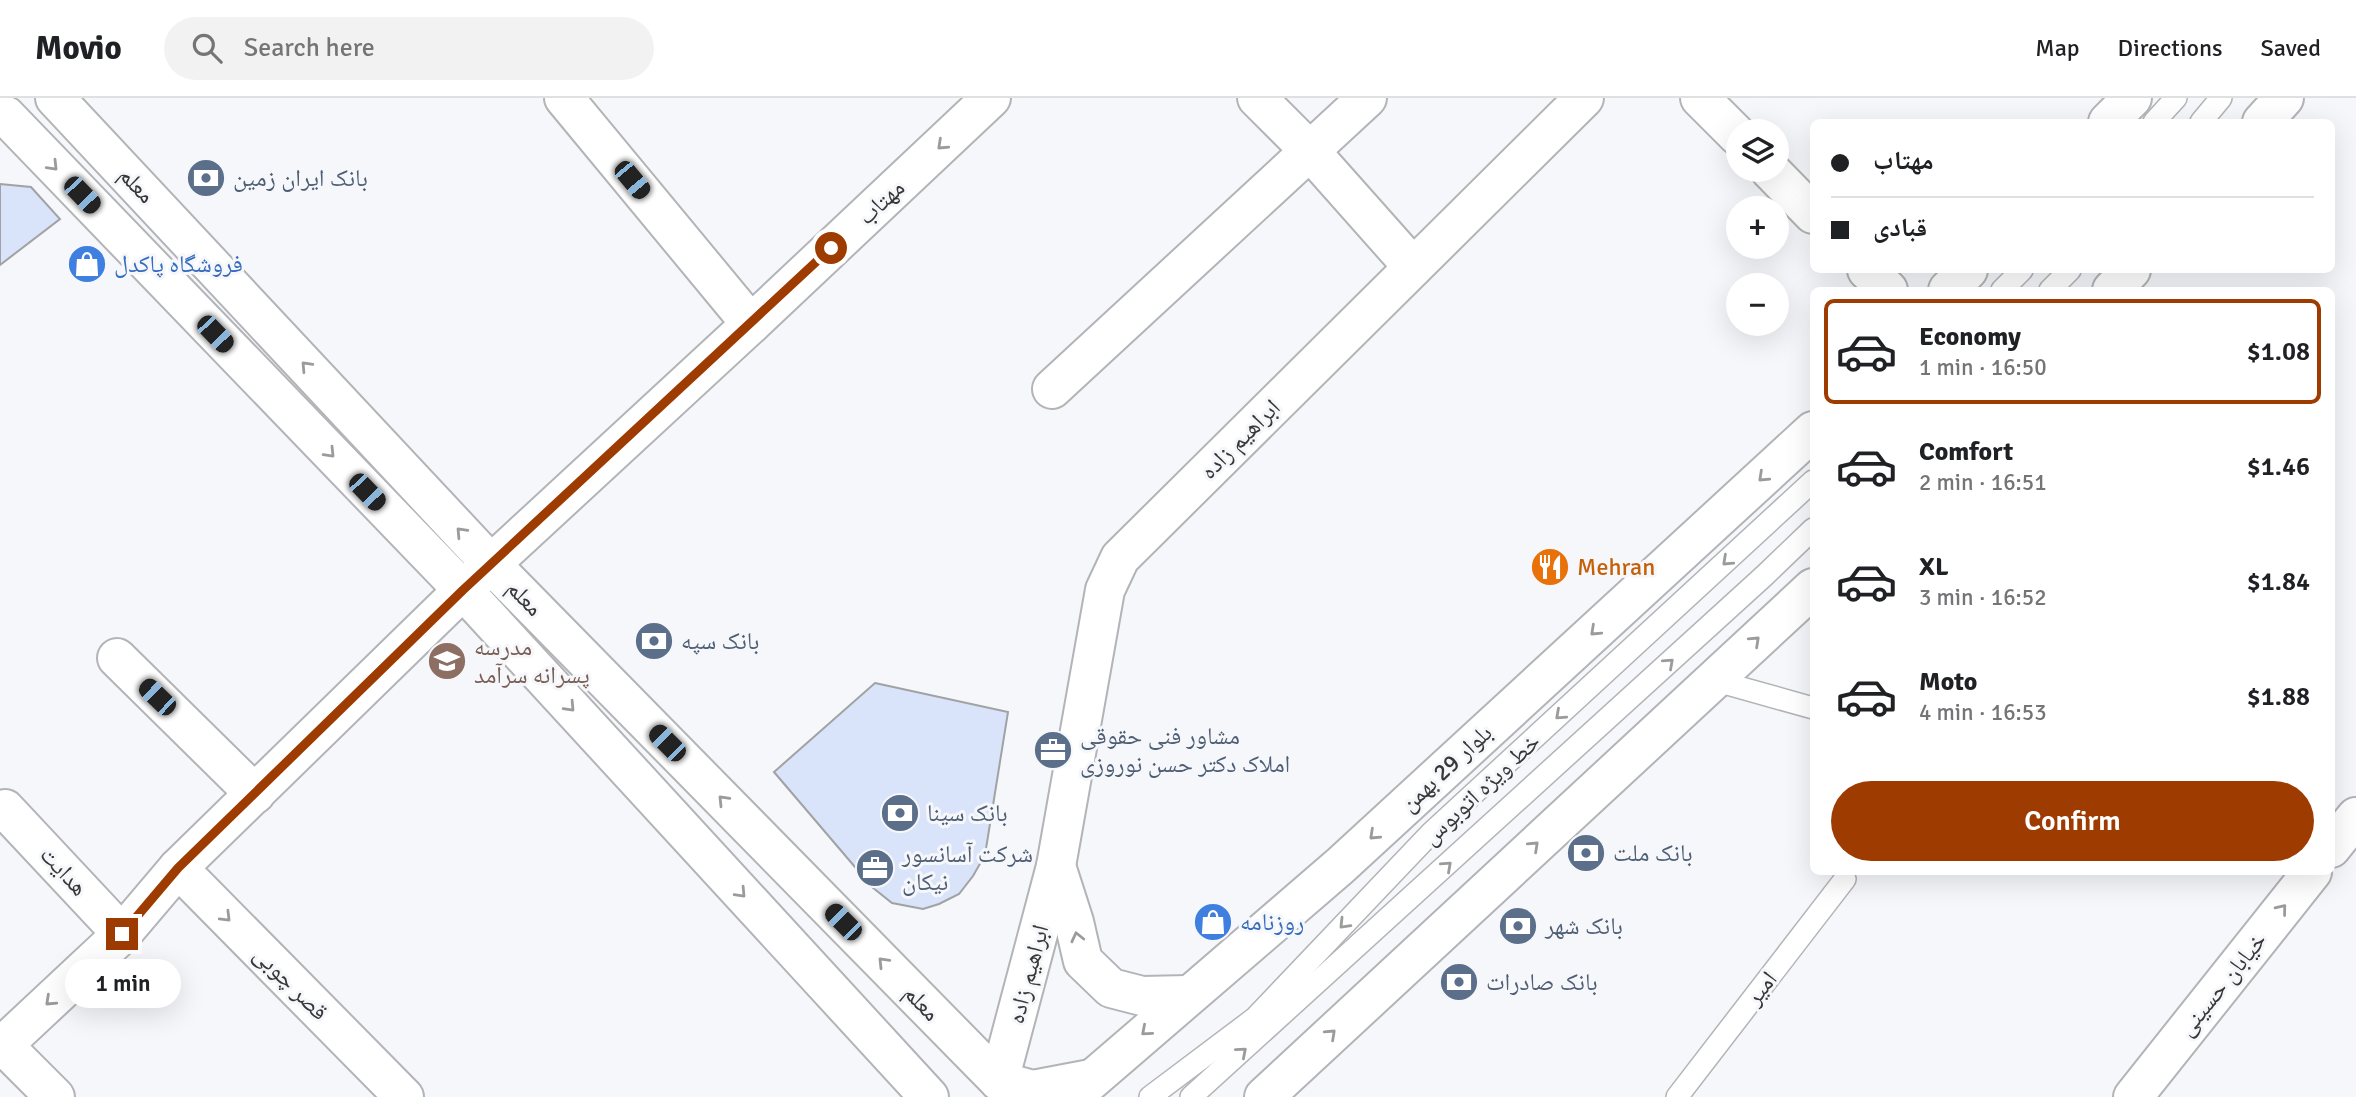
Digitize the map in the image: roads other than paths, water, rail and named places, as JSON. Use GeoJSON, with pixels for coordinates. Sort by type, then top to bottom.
{"type":"FeatureCollection","features":[{"type":"Feature","properties":{"kind":"street","name":"معلم"},"geometry":{"type":"LineString","coordinates":[[55,98],[491,564],[1001,1089]]}},
{"type":"Feature","properties":{"kind":"street"},"geometry":{"type":"LineString","coordinates":[[564,98],[751,324]]}},
{"type":"Feature","properties":{"kind":"street","name":"مهتاب"},"geometry":{"type":"LineString","coordinates":[[1,1045],[122,934],[178,868],[463,590],[991,98]]}},
{"type":"Feature","properties":{"kind":"street"},"geometry":{"type":"LineString","coordinates":[[1257,98],[1310,151],[1413,267]]}},
{"type":"Feature","properties":{"kind":"street"},"geometry":{"type":"LineString","coordinates":[[1052,390],[1367,98]]}},
{"type":"Feature","properties":{"kind":"street","name":"ابراهیم زاده"},"geometry":{"type":"LineString","coordinates":[[1001,1089],[1056,866],[1105,590],[1121,558],[1584,98]]}},
{"type":"Feature","properties":{"kind":"street"},"geometry":{"type":"LineString","coordinates":[[1700,98],[1726,124]]}},
{"type":"Feature","properties":{"kind":"street"},"geometry":{"type":"LineString","coordinates":[[2111,119],[2132,98]]}},
{"type":"Feature","properties":{"kind":"street"},"geometry":{"type":"LineString","coordinates":[[2265,119],[2284,98]]}},
{"type":"Feature","properties":{"kind":"street","name":"معلم"},"geometry":{"type":"LineString","coordinates":[[10,111],[463,590],[929,1097]]}},
{"type":"Feature","properties":{"kind":"street"},"geometry":{"type":"LineString","coordinates":[[1782,182],[1810,211]]}},
{"type":"Feature","properties":{"kind":"street"},"geometry":{"type":"LineString","coordinates":[[1870,273],[1885,287]]}},
{"type":"Feature","properties":{"kind":"street"},"geometry":{"type":"LineString","coordinates":[[1951,287],[1965,273]]}},
{"type":"Feature","properties":{"kind":"street"},"geometry":{"type":"LineString","coordinates":[[2115,287],[2128,273]]}},
{"type":"Feature","properties":{"kind":"street","name":"بلوار 29 بهمن"},"geometry":{"type":"LineString","coordinates":[[1081,1088],[1340,866],[1810,433]]}},
{"type":"Feature","properties":{"kind":"street"},"geometry":{"type":"LineString","coordinates":[[1264,1097],[1810,591]]}},
{"type":"Feature","properties":{"kind":"street"},"geometry":{"type":"LineString","coordinates":[[117,658],[255,794]]}},
{"type":"Feature","properties":{"kind":"street","name":"هدایت"},"geometry":{"type":"LineString","coordinates":[[5,809],[122,934]]}},
{"type":"Feature","properties":{"kind":"street"},"geometry":{"type":"LineString","coordinates":[[2335,843],[2356,817]]}},
{"type":"Feature","properties":{"kind":"street","name":"ابراهیم زاده"},"geometry":{"type":"LineString","coordinates":[[1056,866],[1083,961],[1111,988],[1142,996],[1188,995]]}},
{"type":"Feature","properties":{"kind":"street","name":"قصر چوبی"},"geometry":{"type":"LineString","coordinates":[[178,868],[404,1097]]}},
{"type":"Feature","properties":{"kind":"street","name":"خیابان حسینی"},"geometry":{"type":"LineString","coordinates":[[2133,1097],[2310,875]]}},
{"type":"Feature","properties":{"kind":"street"},"geometry":{"type":"LineString","coordinates":[[1,1045],[55,1097]]}},
{"type":"Feature","properties":{"kind":"street"},"geometry":{"type":"LineString","coordinates":[[1001,1089],[1081,1088]]}},
{"type":"Feature","properties":{"kind":"lane"},"geometry":{"type":"LineString","coordinates":[[2157,119],[2176,98]]}},
{"type":"Feature","properties":{"kind":"lane"},"geometry":{"type":"LineString","coordinates":[[2204,119],[2221,98]]}},
{"type":"Feature","properties":{"kind":"lane"},"geometry":{"type":"LineString","coordinates":[[2005,287],[2019,273]]}},
{"type":"Feature","properties":{"kind":"lane"},"geometry":{"type":"LineString","coordinates":[[2053,287],[2067,273]]}},
{"type":"Feature","properties":{"kind":"lane","name":"خط ویژه اتوبوس"},"geometry":{"type":"LineString","coordinates":[[1150,1097],[1255,1018],[1431,833],[1810,484]]}},
{"type":"Feature","properties":{"kind":"lane","name":"خط ویژه اتوبوس"},"geometry":{"type":"LineString","coordinates":[[1191,1097],[1764,576],[1810,531]]}},
{"type":"Feature","properties":{"kind":"lane"},"geometry":{"type":"LineString","coordinates":[[1713,680],[1810,707]]}},
{"type":"Feature","properties":{"kind":"lane","name":"امیر"},"geometry":{"type":"LineString","coordinates":[[1677,1097],[1845,879]]}},
{"type":"Feature","properties":{"kind":"place","name":"بانک ایران زمین"},"geometry":{"type":"Point","coordinates":[206,178]}},
{"type":"Feature","properties":{"kind":"place","name":"فروشگاه پاکدل"},"geometry":{"type":"Point","coordinates":[87,264]}},
{"type":"Feature","properties":{"kind":"place","name":"Mehran"},"geometry":{"type":"Point","coordinates":[1550,567]}},
{"type":"Feature","properties":{"kind":"place","name":"بانک سپه"},"geometry":{"type":"Point","coordinates":[654,641]}},
{"type":"Feature","properties":{"kind":"place","name":"مدرسه پسرانه سرآمد"},"geometry":{"type":"Point","coordinates":[447,661]}},
{"type":"Feature","properties":{"kind":"place","name":"مشاور فنی حقوقی املاک دکتر حسن نوروزی"},"geometry":{"type":"Point","coordinates":[1053,750]}},
{"type":"Feature","properties":{"kind":"place","name":"بانک سینا"},"geometry":{"type":"Point","coordinates":[900,813]}},
{"type":"Feature","properties":{"kind":"place","name":"بانک ملت"},"geometry":{"type":"Point","coordinates":[1586,853]}},
{"type":"Feature","properties":{"kind":"place","name":"شرکت آسانسور نیکان"},"geometry":{"type":"Point","coordinates":[875,868]}},
{"type":"Feature","properties":{"kind":"place","name":"روزنامه"},"geometry":{"type":"Point","coordinates":[1213,922]}},
{"type":"Feature","properties":{"kind":"place","name":"بانک شهر"},"geometry":{"type":"Point","coordinates":[1518,926]}},
{"type":"Feature","properties":{"kind":"place","name":"بانک صادرات"},"geometry":{"type":"Point","coordinates":[1459,982]}}]}
